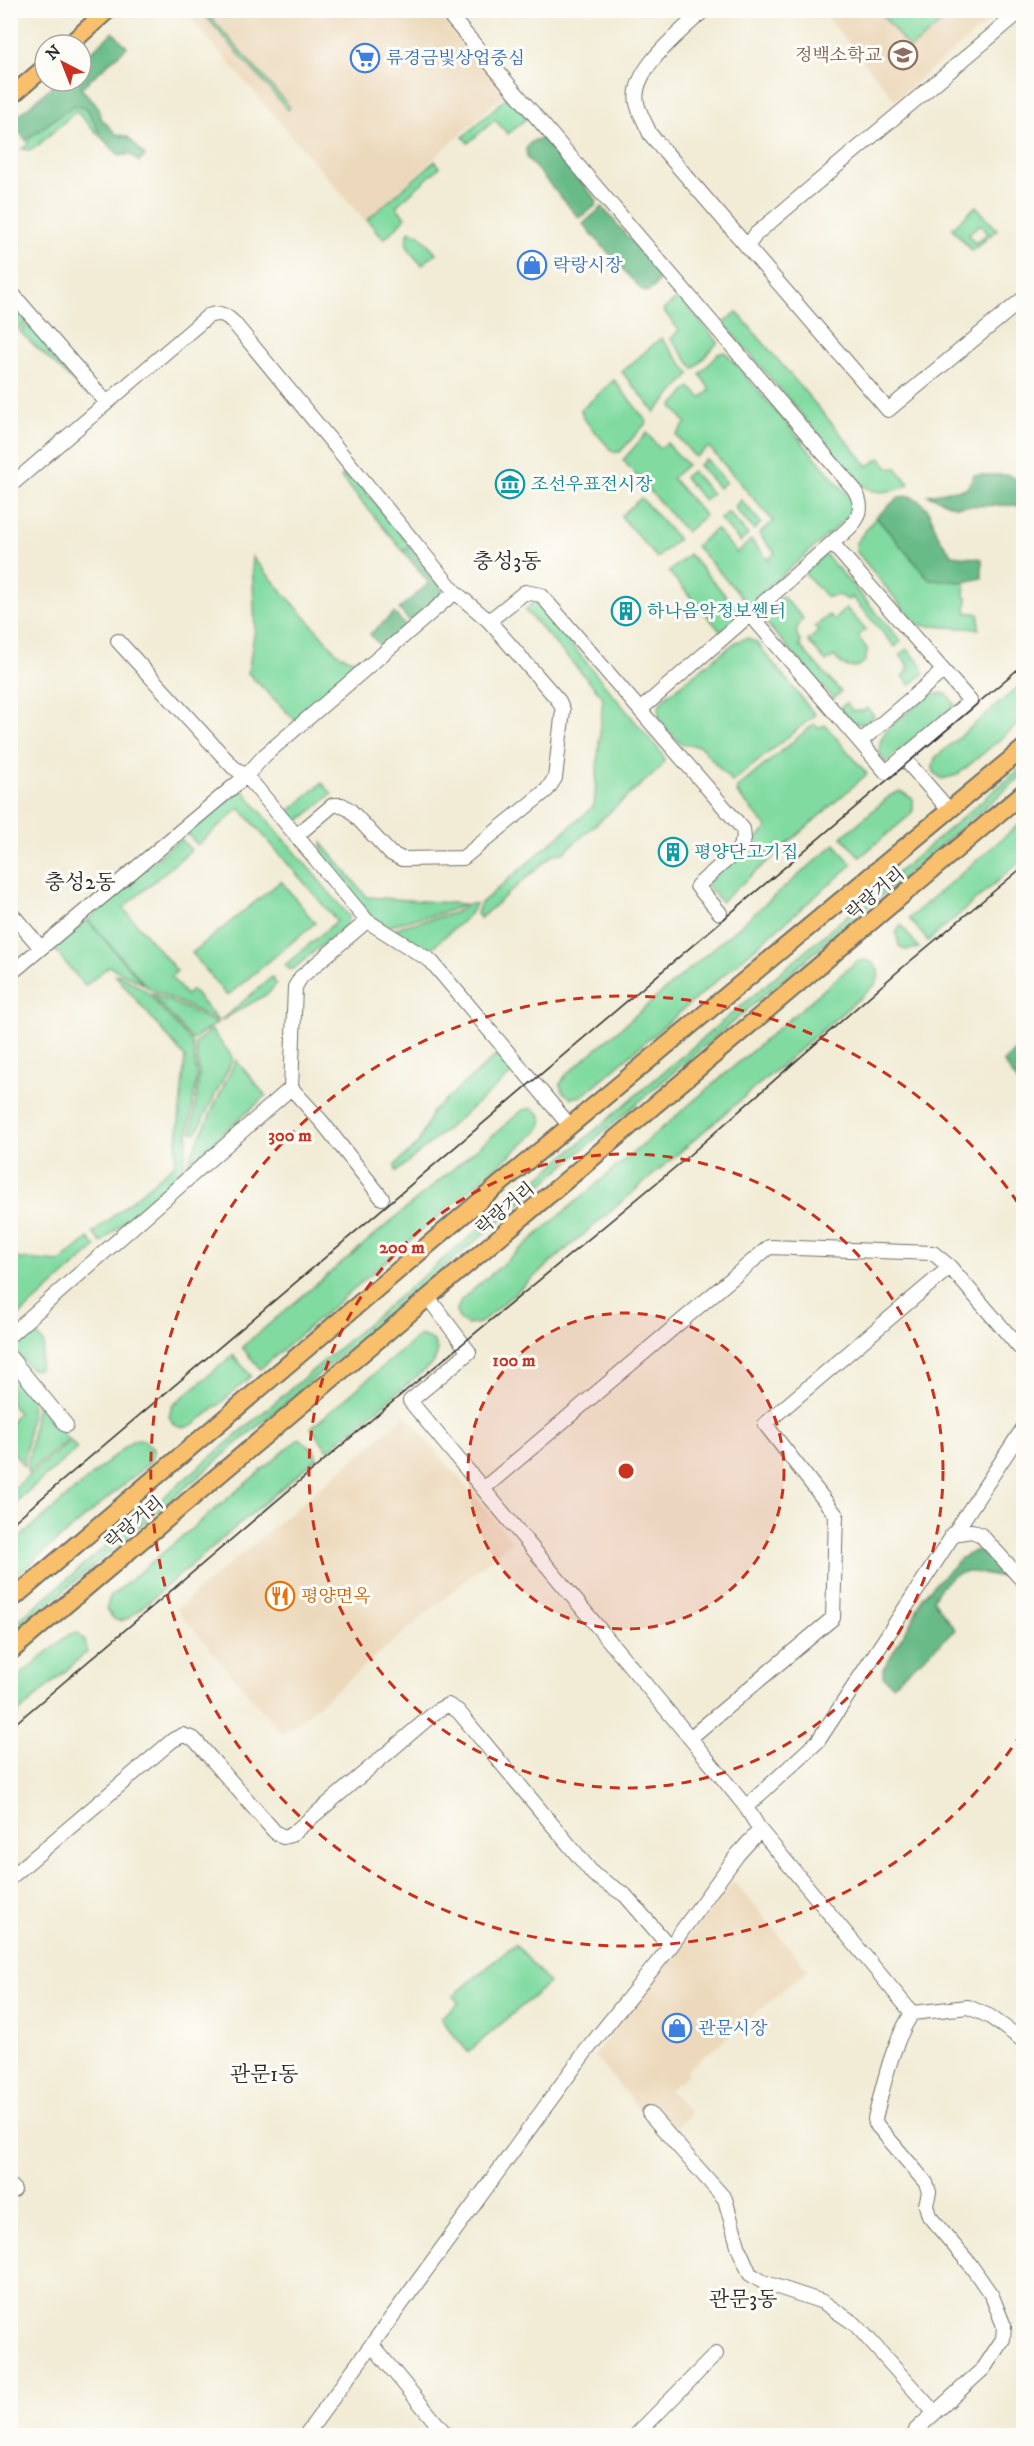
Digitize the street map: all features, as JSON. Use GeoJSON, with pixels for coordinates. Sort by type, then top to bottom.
{"type":"FeatureCollection","features":[{"type":"Feature","properties":{"kind":"main road"},"geometry":{"type":"LineString","coordinates":[[82,33],[108,10]]}},
{"type":"Feature","properties":{"kind":"main road"},"geometry":{"type":"LineString","coordinates":[[10,97],[33,77]]}},
{"type":"Feature","properties":{"kind":"main road","name":"락랑거리"},"geometry":{"type":"LineString","coordinates":[[10,1601],[570,1126],[1023,748]]}},
{"type":"Feature","properties":{"kind":"main road","name":"락랑거리"},"geometry":{"type":"LineString","coordinates":[[10,1652],[429,1299],[1023,792]]}},
{"type":"Feature","properties":{"kind":"street"},"geometry":{"type":"LineString","coordinates":[[445,10],[854,489],[861,501],[860,514],[852,525],[640,710]]}},
{"type":"Feature","properties":{"kind":"street"},"geometry":{"type":"LineString","coordinates":[[704,10],[646,68],[638,83],[636,103],[650,134],[888,410],[1023,298]]}},
{"type":"Feature","properties":{"kind":"street"},"geometry":{"type":"LineString","coordinates":[[747,247],[756,234],[1022,10]]}},
{"type":"Feature","properties":{"kind":"street"},"geometry":{"type":"LineString","coordinates":[[10,291],[107,403]]}},
{"type":"Feature","properties":{"kind":"street"},"geometry":{"type":"LineString","coordinates":[[10,486],[208,316],[218,313],[227,316],[455,592],[489,621],[559,701],[563,710],[555,778],[547,790],[463,858],[402,859],[390,853],[350,810],[342,805],[333,805],[296,836]]}},
{"type":"Feature","properties":{"kind":"street"},"geometry":{"type":"LineString","coordinates":[[750,614],[886,772],[970,701],[832,543]]}},
{"type":"Feature","properties":{"kind":"street"},"geometry":{"type":"LineString","coordinates":[[10,974],[246,776],[265,755],[455,592]]}},
{"type":"Feature","properties":{"kind":"street"},"geometry":{"type":"LineString","coordinates":[[489,621],[525,592],[541,596],[743,829],[744,839],[738,850],[697,886],[720,912]]}},
{"type":"Feature","properties":{"kind":"street"},"geometry":{"type":"LineString","coordinates":[[118,641],[233,767],[246,776],[367,921],[431,961],[570,1126]]}},
{"type":"Feature","properties":{"kind":"street"},"geometry":{"type":"LineString","coordinates":[[860,742],[943,671]]}},
{"type":"Feature","properties":{"kind":"street"},"geometry":{"type":"LineString","coordinates":[[903,757],[949,810]]}},
{"type":"Feature","properties":{"kind":"street"},"geometry":{"type":"LineString","coordinates":[[10,912],[41,948]]}},
{"type":"Feature","properties":{"kind":"street"},"geometry":{"type":"LineString","coordinates":[[367,921],[301,977],[296,987],[291,1088],[322,1122],[382,1198]]}},
{"type":"Feature","properties":{"kind":"street"},"geometry":{"type":"LineString","coordinates":[[10,1335],[291,1088]]}},
{"type":"Feature","properties":{"kind":"street"},"geometry":{"type":"LineString","coordinates":[[483,1489],[769,1247],[933,1253],[950,1267],[1019,1347]]}},
{"type":"Feature","properties":{"kind":"street"},"geometry":{"type":"LineString","coordinates":[[690,1738],[832,1618],[836,1515],[765,1424],[950,1267]]}},
{"type":"Feature","properties":{"kind":"street"},"geometry":{"type":"LineString","coordinates":[[429,1299],[469,1352],[410,1401],[690,1738],[746,1807],[760,1830],[912,2013]]}},
{"type":"Feature","properties":{"kind":"street"},"geometry":{"type":"LineString","coordinates":[[10,1357],[66,1425]]}},
{"type":"Feature","properties":{"kind":"street"},"geometry":{"type":"LineString","coordinates":[[746,1807],[818,1741],[1023,1427]]}},
{"type":"Feature","properties":{"kind":"street"},"geometry":{"type":"LineString","coordinates":[[952,1533],[972,1531],[981,1535],[1023,1582]]}},
{"type":"Feature","properties":{"kind":"street"},"geometry":{"type":"LineString","coordinates":[[10,1878],[173,1740],[183,1735],[194,1739],[275,1832],[283,1837],[291,1835],[438,1710],[448,1705],[459,1711],[594,1875],[625,1895],[670,1947]]}},
{"type":"Feature","properties":{"kind":"street"},"geometry":{"type":"LineString","coordinates":[[305,2436],[586,2051],[670,1947],[738,1854],[760,1830]]}},
{"type":"Feature","properties":{"kind":"street"},"geometry":{"type":"LineString","coordinates":[[912,2013],[968,2007],[989,2016],[1023,2042]]}},
{"type":"Feature","properties":{"kind":"street"},"geometry":{"type":"LineString","coordinates":[[912,2013],[902,2029],[890,2063],[875,2119],[876,2124],[926,2183],[928,2192],[926,2205],[929,2216],[969,2263],[992,2296],[1004,2326],[1004,2339],[984,2368],[916,2430],[920,2436]]}},
{"type":"Feature","properties":{"kind":"street"},"geometry":{"type":"LineString","coordinates":[[649,2113],[725,2199],[739,2249],[750,2274],[763,2282],[823,2302],[855,2324],[934,2412]]}},
{"type":"Feature","properties":{"kind":"street"},"geometry":{"type":"LineString","coordinates":[[372,2345],[445,2435]]}},
{"type":"Feature","properties":{"kind":"street"},"geometry":{"type":"LineString","coordinates":[[635,2436],[716,2354]]}},
{"type":"Feature","properties":{"kind":"shaded area"},"geometry":{"type":"Polygon","coordinates":[[[184,11],[436,11],[506,93],[365,221],[184,11]]]}},
{"type":"Feature","properties":{"kind":"shaded area","name":"정백소학교"},"geometry":{"type":"Polygon","coordinates":[[[822,11],[1001,11],[895,100],[822,11]]]}},
{"type":"Feature","properties":{"kind":"shaded area"},"geometry":{"type":"Polygon","coordinates":[[[406,1415],[512,1541],[283,1735],[176,1609],[406,1415]]]}},
{"type":"Feature","properties":{"kind":"shaded area","name":"관문시장"},"geometry":{"type":"Polygon","coordinates":[[[734,1881],[808,1970],[686,2071],[688,2074],[669,2090],[691,2114],[673,2131],[648,2104],[640,2110],[594,2056],[734,1881]]]}},
{"type":"Feature","properties":{"kind":"green space"},"geometry":{"type":"Polygon","coordinates":[[[201,11],[205,11],[290,107],[288,110],[201,11]]]}},
{"type":"Feature","properties":{"kind":"green space"},"geometry":{"type":"Polygon","coordinates":[[[879,11],[956,11],[910,49],[879,11]]]}},
{"type":"Feature","properties":{"kind":"green space"},"geometry":{"type":"Polygon","coordinates":[[[113,32],[127,47],[93,77],[93,50],[113,32]]]}},
{"type":"Feature","properties":{"kind":"green space"},"geometry":{"type":"Polygon","coordinates":[[[44,93],[86,93],[99,108],[100,117],[116,134],[128,137],[145,156],[139,162],[130,154],[120,156],[98,134],[99,131],[87,109],[74,105],[26,140],[18,131],[13,135],[11,122],[44,93]]]}},
{"type":"Feature","properties":{"kind":"green space"},"geometry":{"type":"Polygon","coordinates":[[[508,96],[527,118],[508,134],[495,120],[468,143],[463,137],[508,96]]]}},
{"type":"Feature","properties":{"kind":"green space"},"geometry":{"type":"Polygon","coordinates":[[[74,105],[87,109],[100,132],[98,134],[76,111],[36,147],[29,150],[22,149],[29,143],[26,140],[74,105]]]}},
{"type":"Feature","properties":{"kind":"green space"},"geometry":{"type":"Polygon","coordinates":[[[544,138],[597,201],[595,206],[579,218],[527,158],[526,149],[529,144],[544,138]]]}},
{"type":"Feature","properties":{"kind":"green space"},"geometry":{"type":"Polygon","coordinates":[[[435,161],[440,167],[396,206],[405,217],[384,239],[367,220],[435,161]]]}},
{"type":"Feature","properties":{"kind":"green space"},"geometry":{"type":"Polygon","coordinates":[[[976,206],[997,230],[985,240],[983,237],[988,233],[980,224],[968,234],[975,243],[981,239],[984,241],[972,251],[952,228],[976,206]]]}},
{"type":"Feature","properties":{"kind":"green space"},"geometry":{"type":"Polygon","coordinates":[[[602,207],[658,272],[659,279],[650,290],[645,292],[640,288],[583,224],[602,207]]]}},
{"type":"Feature","properties":{"kind":"green space"},"geometry":{"type":"Polygon","coordinates":[[[410,231],[419,234],[436,253],[422,265],[407,245],[406,240],[410,231]]]}},
{"type":"Feature","properties":{"kind":"green space"},"geometry":{"type":"Polygon","coordinates":[[[679,297],[718,342],[694,369],[671,339],[679,330],[663,310],[679,297]]]}},
{"type":"Feature","properties":{"kind":"green space"},"geometry":{"type":"Polygon","coordinates":[[[11,302],[27,322],[18,330],[11,322],[13,310],[11,302]]]}},
{"type":"Feature","properties":{"kind":"green space"},"geometry":{"type":"Polygon","coordinates":[[[737,312],[868,466],[880,458],[889,468],[896,468],[909,484],[896,490],[880,492],[869,489],[855,477],[723,323],[737,312]]]}},
{"type":"Feature","properties":{"kind":"green space"},"geometry":{"type":"Polygon","coordinates":[[[29,324],[88,392],[88,395],[20,332],[29,324]]]}},
{"type":"Feature","properties":{"kind":"green space"},"geometry":{"type":"Polygon","coordinates":[[[661,338],[690,374],[655,412],[622,372],[661,338]]]}},
{"type":"Feature","properties":{"kind":"green space"},"geometry":{"type":"Polygon","coordinates":[[[725,352],[852,500],[854,507],[847,518],[749,605],[696,546],[716,529],[737,553],[751,540],[768,560],[775,553],[759,534],[773,521],[709,447],[695,457],[676,435],[686,423],[672,406],[690,387],[701,398],[710,390],[700,374],[718,354],[725,352]]]}},
{"type":"Feature","properties":{"kind":"green space"},"geometry":{"type":"Polygon","coordinates":[[[614,380],[647,422],[620,452],[613,452],[583,418],[581,410],[614,380]]]}},
{"type":"Feature","properties":{"kind":"green space"},"geometry":{"type":"Polygon","coordinates":[[[647,433],[660,449],[667,443],[687,465],[672,478],[705,516],[686,532],[623,460],[647,433]]]}},
{"type":"Feature","properties":{"kind":"green space"},"geometry":{"type":"Polygon","coordinates":[[[706,459],[726,482],[719,488],[699,465],[706,459]]]}},
{"type":"Feature","properties":{"kind":"green space"},"geometry":{"type":"Polygon","coordinates":[[[348,471],[410,545],[403,551],[341,477],[348,471]]]}},
{"type":"Feature","properties":{"kind":"green space"},"geometry":{"type":"Polygon","coordinates":[[[692,471],[712,494],[704,500],[684,477],[692,471]]]}},
{"type":"Feature","properties":{"kind":"green space"},"geometry":{"type":"Polygon","coordinates":[[[974,475],[1008,475],[1023,483],[1023,509],[1016,505],[954,506],[928,495],[967,488],[974,475]]]}},
{"type":"Feature","properties":{"kind":"green space"},"geometry":{"type":"Polygon","coordinates":[[[909,496],[917,499],[926,508],[940,539],[952,555],[982,559],[982,578],[965,582],[930,580],[876,517],[899,497],[909,496]]]}},
{"type":"Feature","properties":{"kind":"green space"},"geometry":{"type":"Polygon","coordinates":[[[641,498],[678,539],[657,558],[621,516],[641,498]]]}},
{"type":"Feature","properties":{"kind":"green space"},"geometry":{"type":"Polygon","coordinates":[[[741,500],[761,523],[754,530],[734,507],[741,500]]]}},
{"type":"Feature","properties":{"kind":"green space"},"geometry":{"type":"Polygon","coordinates":[[[728,512],[748,535],[740,542],[720,519],[728,512]]]}},
{"type":"Feature","properties":{"kind":"green space"},"geometry":{"type":"Polygon","coordinates":[[[876,517],[930,580],[965,582],[966,612],[979,614],[979,629],[917,625],[857,552],[856,543],[876,517]]]}},
{"type":"Feature","properties":{"kind":"green space"},"geometry":{"type":"Polygon","coordinates":[[[410,545],[444,589],[440,596],[410,622],[399,609],[429,583],[403,551],[410,545]]]}},
{"type":"Feature","properties":{"kind":"green space"},"geometry":{"type":"Polygon","coordinates":[[[689,554],[742,614],[721,632],[669,572],[689,554]]]}},
{"type":"Feature","properties":{"kind":"green space"},"geometry":{"type":"Polygon","coordinates":[[[825,554],[901,641],[895,647],[852,597],[849,600],[838,595],[827,597],[804,573],[825,554]]]}},
{"type":"Feature","properties":{"kind":"green space"},"geometry":{"type":"Polygon","coordinates":[[[252,557],[337,653],[357,660],[361,664],[296,721],[248,673],[255,628],[252,557]]]}},
{"type":"Feature","properties":{"kind":"green space"},"geometry":{"type":"Polygon","coordinates":[[[782,596],[803,618],[797,630],[797,637],[801,643],[799,645],[841,692],[833,699],[760,616],[782,596]]]}},
{"type":"Feature","properties":{"kind":"green space"},"geometry":{"type":"Polygon","coordinates":[[[533,603],[537,603],[663,755],[664,761],[661,767],[563,853],[554,854],[480,918],[477,913],[481,903],[594,806],[603,697],[525,610],[533,603]]]}},
{"type":"Feature","properties":{"kind":"green space"},"geometry":{"type":"Polygon","coordinates":[[[846,608],[866,630],[858,636],[867,649],[866,660],[853,667],[845,666],[834,656],[826,662],[808,641],[819,631],[815,627],[829,615],[834,620],[846,608]]]}},
{"type":"Feature","properties":{"kind":"green space"},"geometry":{"type":"Polygon","coordinates":[[[394,613],[406,626],[381,647],[370,634],[394,613]]]}},
{"type":"Feature","properties":{"kind":"green space"},"geometry":{"type":"Polygon","coordinates":[[[747,638],[757,643],[815,715],[732,782],[700,746],[681,744],[662,723],[658,712],[663,699],[736,642],[747,638]]]}},
{"type":"Feature","properties":{"kind":"green space"},"geometry":{"type":"Polygon","coordinates":[[[907,649],[922,665],[923,674],[910,685],[903,676],[908,671],[908,665],[900,655],[907,649]]]}},
{"type":"Feature","properties":{"kind":"green space"},"geometry":{"type":"Polygon","coordinates":[[[1023,683],[1023,720],[957,775],[942,779],[934,772],[935,758],[1023,683]]]}},
{"type":"Feature","properties":{"kind":"green space"},"geometry":{"type":"Polygon","coordinates":[[[943,693],[948,695],[955,705],[885,763],[880,753],[880,744],[890,726],[926,698],[943,693]]]}},
{"type":"Feature","properties":{"kind":"green space"},"geometry":{"type":"Polygon","coordinates":[[[846,703],[853,711],[863,711],[867,708],[874,716],[865,724],[853,723],[840,708],[846,703]]]}},
{"type":"Feature","properties":{"kind":"green space"},"geometry":{"type":"Polygon","coordinates":[[[814,724],[818,728],[825,725],[867,774],[721,902],[705,883],[767,827],[737,793],[737,788],[814,724]]]}},
{"type":"Feature","properties":{"kind":"green space"},"geometry":{"type":"Polygon","coordinates":[[[1023,766],[1023,775],[11,1636],[11,1627],[1023,766]]]}},
{"type":"Feature","properties":{"kind":"green space"},"geometry":{"type":"Polygon","coordinates":[[[322,783],[332,794],[299,821],[293,822],[286,814],[322,783]]]}},
{"type":"Feature","properties":{"kind":"green space"},"geometry":{"type":"Polygon","coordinates":[[[241,788],[349,916],[346,925],[293,969],[285,965],[337,921],[240,808],[197,845],[187,833],[241,788]]]}},
{"type":"Feature","properties":{"kind":"green space"},"geometry":{"type":"Polygon","coordinates":[[[900,791],[913,799],[913,810],[910,815],[860,857],[842,837],[891,795],[900,791]]]}},
{"type":"Feature","properties":{"kind":"green space"},"geometry":{"type":"Polygon","coordinates":[[[1023,821],[1023,859],[928,941],[909,918],[1023,821]]]}},
{"type":"Feature","properties":{"kind":"green space"},"geometry":{"type":"Polygon","coordinates":[[[180,838],[191,850],[123,908],[177,971],[171,977],[186,995],[192,990],[218,1021],[147,987],[88,920],[180,838]]]}},
{"type":"Feature","properties":{"kind":"green space"},"geometry":{"type":"Polygon","coordinates":[[[322,843],[367,897],[464,904],[445,912],[388,927],[370,916],[323,860],[322,843]]]}},
{"type":"Feature","properties":{"kind":"green space"},"geometry":{"type":"Polygon","coordinates":[[[835,844],[852,865],[582,1096],[571,1098],[563,1092],[560,1084],[566,1075],[835,844]]]}},
{"type":"Feature","properties":{"kind":"green space"},"geometry":{"type":"Polygon","coordinates":[[[281,881],[315,923],[227,996],[192,953],[281,881]]]}},
{"type":"Feature","properties":{"kind":"green space"},"geometry":{"type":"Polygon","coordinates":[[[468,904],[476,904],[469,915],[426,953],[393,931],[402,926],[454,913],[468,904]]]}},
{"type":"Feature","properties":{"kind":"green space"},"geometry":{"type":"Polygon","coordinates":[[[87,920],[143,984],[109,966],[85,986],[54,949],[87,920]]]}},
{"type":"Feature","properties":{"kind":"green space"},"geometry":{"type":"Polygon","coordinates":[[[901,925],[919,948],[906,950],[899,946],[896,933],[901,925]]]}},
{"type":"Feature","properties":{"kind":"green space"},"geometry":{"type":"Polygon","coordinates":[[[863,960],[872,962],[877,968],[876,984],[480,1323],[467,1325],[460,1320],[456,1312],[461,1300],[856,962],[863,960]]]}},
{"type":"Feature","properties":{"kind":"green space"},"geometry":{"type":"Polygon","coordinates":[[[115,975],[145,990],[192,1043],[197,1076],[183,1169],[101,1243],[93,1233],[175,1164],[185,1057],[115,975]]]}},
{"type":"Feature","properties":{"kind":"green space"},"geometry":{"type":"Polygon","coordinates":[[[272,977],[276,984],[269,993],[220,1021],[272,977]]]}},
{"type":"Feature","properties":{"kind":"green space"},"geometry":{"type":"Polygon","coordinates":[[[150,992],[217,1023],[192,1040],[150,992]]]}},
{"type":"Feature","properties":{"kind":"green space"},"geometry":{"type":"Polygon","coordinates":[[[211,1030],[232,1056],[232,1061],[196,1133],[192,1132],[199,1076],[195,1043],[211,1030]]]}},
{"type":"Feature","properties":{"kind":"green space"},"geometry":{"type":"Polygon","coordinates":[[[1023,1044],[1023,1089],[1003,1062],[1023,1044]]]}},
{"type":"Feature","properties":{"kind":"green space"},"geometry":{"type":"Polygon","coordinates":[[[499,1053],[514,1072],[396,1172],[395,1165],[418,1144],[432,1112],[499,1053]]]}},
{"type":"Feature","properties":{"kind":"green space"},"geometry":{"type":"Polygon","coordinates":[[[236,1060],[266,1096],[187,1164],[236,1060]]]}},
{"type":"Feature","properties":{"kind":"green space"},"geometry":{"type":"Polygon","coordinates":[[[532,1108],[540,1114],[543,1122],[537,1132],[260,1369],[242,1347],[523,1110],[532,1108]]]}},
{"type":"Feature","properties":{"kind":"green space"},"geometry":{"type":"Polygon","coordinates":[[[88,1238],[96,1247],[11,1323],[11,1258],[60,1262],[88,1238]]]}},
{"type":"Feature","properties":{"kind":"green space"},"geometry":{"type":"Polygon","coordinates":[[[30,1326],[44,1344],[39,1369],[31,1369],[12,1348],[12,1341],[30,1326]]]}},
{"type":"Feature","properties":{"kind":"green space"},"geometry":{"type":"Polygon","coordinates":[[[420,1335],[435,1343],[437,1354],[433,1363],[328,1450],[311,1428],[420,1335]]]}},
{"type":"Feature","properties":{"kind":"green space"},"geometry":{"type":"Polygon","coordinates":[[[233,1355],[251,1376],[193,1425],[178,1427],[174,1424],[169,1416],[172,1406],[233,1355]]]}},
{"type":"Feature","properties":{"kind":"green space"},"geometry":{"type":"Polygon","coordinates":[[[11,1371],[33,1397],[24,1466],[11,1450],[11,1421],[18,1413],[11,1404],[11,1371]]]}},
{"type":"Feature","properties":{"kind":"green space"},"geometry":{"type":"Polygon","coordinates":[[[37,1403],[68,1439],[28,1473],[27,1469],[37,1403]]]}},
{"type":"Feature","properties":{"kind":"green space"},"geometry":{"type":"Polygon","coordinates":[[[300,1438],[315,1452],[317,1458],[129,1618],[121,1621],[114,1619],[106,1609],[110,1597],[300,1438]]]}},
{"type":"Feature","properties":{"kind":"green space"},"geometry":{"type":"Polygon","coordinates":[[[70,1440],[77,1449],[11,1506],[11,1491],[70,1440]]]}},
{"type":"Feature","properties":{"kind":"green space"},"geometry":{"type":"Polygon","coordinates":[[[144,1440],[153,1449],[153,1456],[149,1463],[11,1580],[11,1545],[132,1441],[144,1440]]]}},
{"type":"Feature","properties":{"kind":"green space"},"geometry":{"type":"Polygon","coordinates":[[[977,1550],[1003,1569],[1002,1577],[969,1572],[954,1575],[947,1580],[933,1599],[955,1630],[892,1685],[883,1676],[883,1669],[913,1619],[923,1596],[961,1558],[977,1550]]]}},
{"type":"Feature","properties":{"kind":"green space"},"geometry":{"type":"Polygon","coordinates":[[[78,1633],[85,1641],[87,1652],[11,1719],[11,1683],[63,1639],[70,1634],[78,1633]]]}},
{"type":"Feature","properties":{"kind":"green space"},"geometry":{"type":"Polygon","coordinates":[[[515,1944],[549,1983],[468,2052],[440,2018],[459,2003],[453,1996],[515,1944]]]}},
{"type":"Feature","properties":{"kind":"tram line"},"geometry":{"type":"LineString","coordinates":[[10,1525],[1024,664]]}},
{"type":"Feature","properties":{"kind":"tram line"},"geometry":{"type":"LineString","coordinates":[[10,1728],[403,1393],[678,1165],[896,973],[1024,866]]}},
{"type":"Feature","properties":{"kind":"place","name":"정백소학교"},"geometry":{"type":"Point","coordinates":[903,55]}},
{"type":"Feature","properties":{"kind":"place","name":"류경금빛상업중심"},"geometry":{"type":"Point","coordinates":[365,58]}},
{"type":"Feature","properties":{"kind":"place","name":"락랑시장"},"geometry":{"type":"Point","coordinates":[532,265]}},
{"type":"Feature","properties":{"kind":"place","name":"조선우표전시장"},"geometry":{"type":"Point","coordinates":[510,484]}},
{"type":"Feature","properties":{"kind":"place","name":"하나음악정보쎈터"},"geometry":{"type":"Point","coordinates":[626,611]}},
{"type":"Feature","properties":{"kind":"place","name":"평양단고기집"},"geometry":{"type":"Point","coordinates":[673,852]}},
{"type":"Feature","properties":{"kind":"place","name":"평양면옥"},"geometry":{"type":"Point","coordinates":[280,1596]}},
{"type":"Feature","properties":{"kind":"place","name":"관문시장"},"geometry":{"type":"Point","coordinates":[677,2028]}},
{"type":"Feature","properties":{"kind":"district","name":"충성3동"},"geometry":{"type":"Point","coordinates":[507,561]}},
{"type":"Feature","properties":{"kind":"district","name":"충성2동"},"geometry":{"type":"Point","coordinates":[80,882]}},
{"type":"Feature","properties":{"kind":"district","name":"관문1동"},"geometry":{"type":"Point","coordinates":[264,2074]}},
{"type":"Feature","properties":{"kind":"district","name":"관문3동"},"geometry":{"type":"Point","coordinates":[743,2299]}}]}
